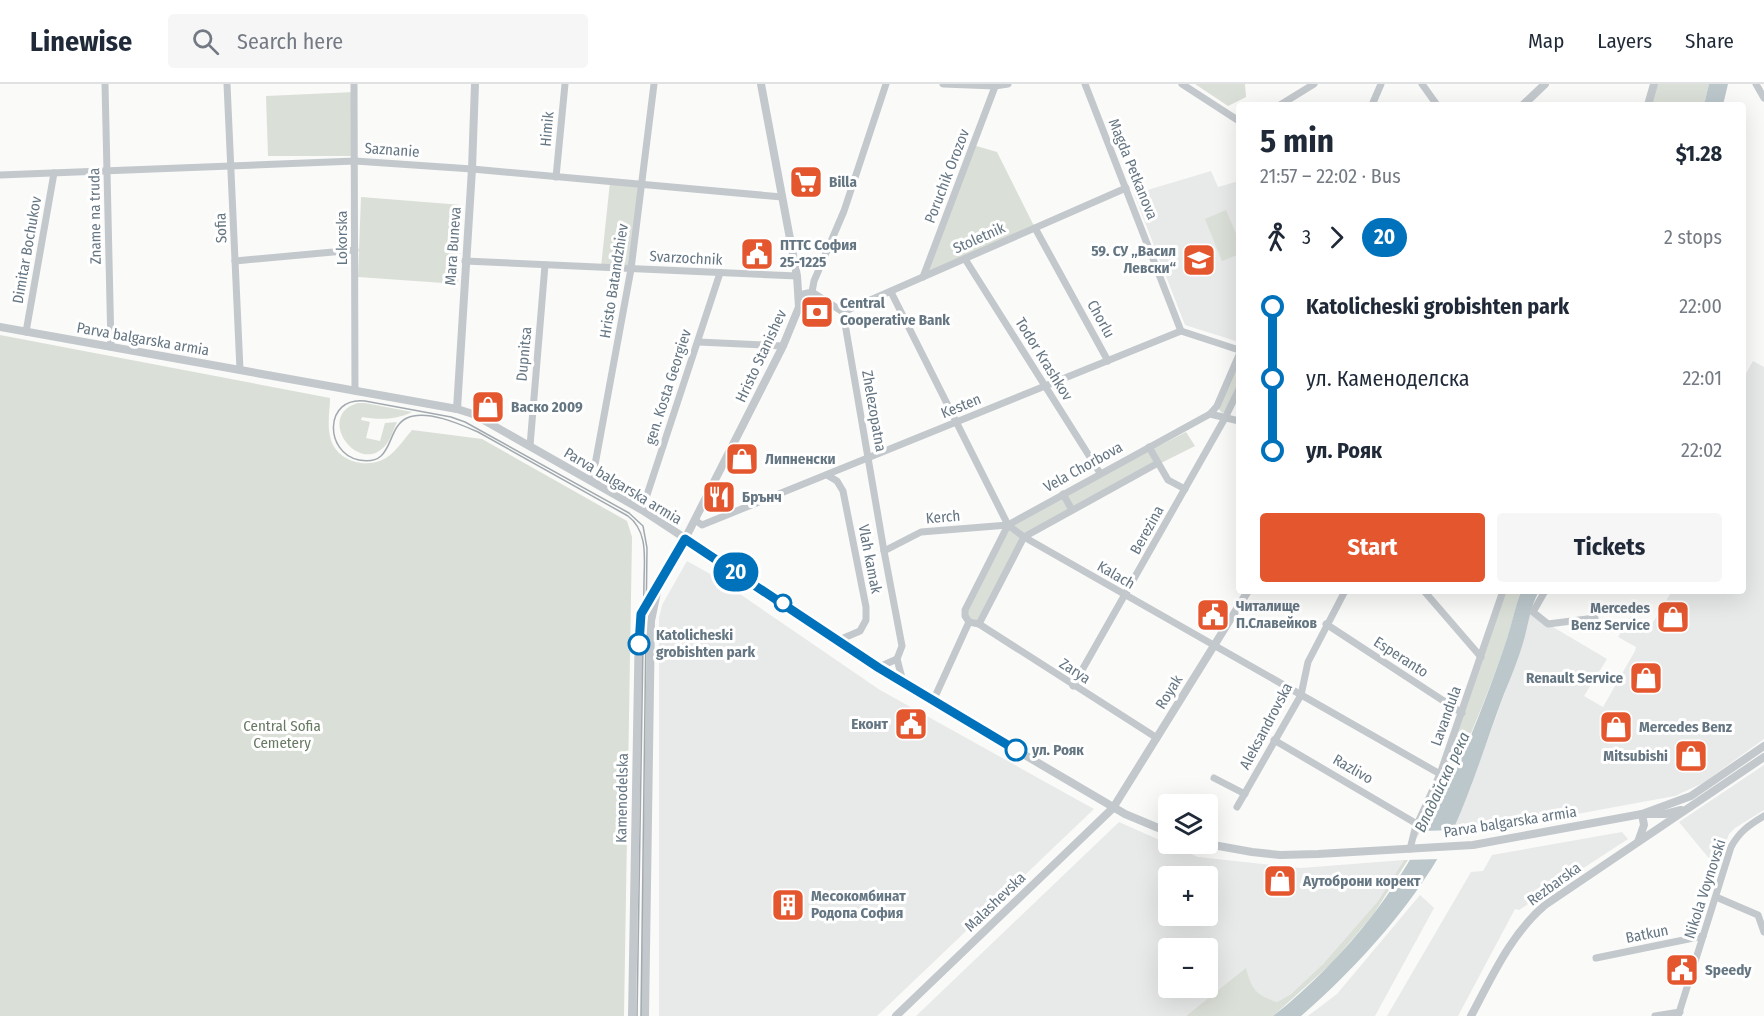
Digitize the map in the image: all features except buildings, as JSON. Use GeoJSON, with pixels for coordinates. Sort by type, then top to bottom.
{"type":"FeatureCollection","features":[{"type":"Feature","properties":{"kind":"street","name":"Zname na truda"},"geometry":{"type":"LineString","coordinates":[[105,84],[111,347]]}},
{"type":"Feature","properties":{"kind":"street","name":"Sofia"},"geometry":{"type":"LineString","coordinates":[[227,84],[240,370]]}},
{"type":"Feature","properties":{"kind":"street","name":"Lokorska"},"geometry":{"type":"LineString","coordinates":[[354,84],[355,391]]}},
{"type":"Feature","properties":{"kind":"street","name":"Mara Buneva"},"geometry":{"type":"LineString","coordinates":[[457,409],[475,84]]}},
{"type":"Feature","properties":{"kind":"street","name":"Himik"},"geometry":{"type":"LineString","coordinates":[[556,177],[565,84]]}},
{"type":"Feature","properties":{"kind":"street","name":"Hristo Batandzhiev"},"geometry":{"type":"LineString","coordinates":[[592,481],[632,268],[654,84]]}},
{"type":"Feature","properties":{"kind":"street"},"geometry":{"type":"LineString","coordinates":[[760,84],[799,295]]}},
{"type":"Feature","properties":{"kind":"street"},"geometry":{"type":"LineString","coordinates":[[843,312],[812,292],[814,281],[844,211],[886,84]]}},
{"type":"Feature","properties":{"kind":"street"},"geometry":{"type":"LineString","coordinates":[[943,84],[1008,84]]}},
{"type":"Feature","properties":{"kind":"street","name":"Magda Petkanova"},"geometry":{"type":"LineString","coordinates":[[1085,84],[1181,331]]}},
{"type":"Feature","properties":{"kind":"street"},"geometry":{"type":"LineString","coordinates":[[1182,84],[1236,120]]}},
{"type":"Feature","properties":{"kind":"street"},"geometry":{"type":"LineString","coordinates":[[1285,102],[1314,84]]}},
{"type":"Feature","properties":{"kind":"street"},"geometry":{"type":"LineString","coordinates":[[1373,102],[1382,84]]}},
{"type":"Feature","properties":{"kind":"street"},"geometry":{"type":"LineString","coordinates":[[1422,84],[1435,102]]}},
{"type":"Feature","properties":{"kind":"street"},"geometry":{"type":"LineString","coordinates":[[1526,102],[1545,84]]}},
{"type":"Feature","properties":{"kind":"street"},"geometry":{"type":"LineString","coordinates":[[1648,102],[1654,84]]}},
{"type":"Feature","properties":{"kind":"street"},"geometry":{"type":"LineString","coordinates":[[1756,84],[1764,98]]}},
{"type":"Feature","properties":{"kind":"street","name":"Poruchik Orozov"},"geometry":{"type":"LineString","coordinates":[[923,278],[996,85]]}},
{"type":"Feature","properties":{"kind":"street","name":"Saznanie"},"geometry":{"type":"LineString","coordinates":[[0,175],[355,161],[472,169],[782,197]]}},
{"type":"Feature","properties":{"kind":"street","name":"Dimitar Bochukov"},"geometry":{"type":"LineString","coordinates":[[26,332],[54,173]]}},
{"type":"Feature","properties":{"kind":"street","name":"Stoletnik"},"geometry":{"type":"LineString","coordinates":[[843,312],[1125,188]]}},
{"type":"Feature","properties":{"kind":"street","name":"Chorlu"},"geometry":{"type":"LineString","coordinates":[[1035,228],[1108,361]]}},
{"type":"Feature","properties":{"kind":"street"},"geometry":{"type":"LineString","coordinates":[[236,261],[355,250]]}},
{"type":"Feature","properties":{"kind":"street","name":"Todor Krashkov"},"geometry":{"type":"LineString","coordinates":[[965,259],[1100,473]]}},
{"type":"Feature","properties":{"kind":"street","name":"Svarzochnik"},"geometry":{"type":"LineString","coordinates":[[465,261],[797,276]]}},
{"type":"Feature","properties":{"kind":"street","name":"Dupnitsa"},"geometry":{"type":"LineString","coordinates":[[530,446],[545,265]]}},
{"type":"Feature","properties":{"kind":"street","name":"gen. Kosta Georgiev"},"geometry":{"type":"LineString","coordinates":[[642,510],[720,273]]}},
{"type":"Feature","properties":{"kind":"street","name":"Hristo Stanishev"},"geometry":{"type":"LineString","coordinates":[[685,539],[783,346],[797,313],[799,295],[812,292]]}},
{"type":"Feature","properties":{"kind":"street","name":"Kalach"},"geometry":{"type":"LineString","coordinates":[[891,292],[1008,525],[1024,537],[1125,596],[1440,774]]}},
{"type":"Feature","properties":{"kind":"street","name":"Zhelezopatna"},"geometry":{"type":"LineString","coordinates":[[843,312],[884,552]]}},
{"type":"Feature","properties":{"kind":"street","name":"Parva balgarska armia"},"geometry":{"type":"LineString","coordinates":[[0,327],[457,409],[473,414],[642,510],[879,668],[933,701],[1113,808],[1158,828]]}},
{"type":"Feature","properties":{"kind":"street"},"geometry":{"type":"LineString","coordinates":[[1181,331],[1236,349]]}},
{"type":"Feature","properties":{"kind":"street","name":"Kesten"},"geometry":{"type":"LineString","coordinates":[[694,520],[702,525],[1181,331]]}},
{"type":"Feature","properties":{"kind":"street"},"geometry":{"type":"LineString","coordinates":[[698,342],[783,346]]}},
{"type":"Feature","properties":{"kind":"street"},"geometry":{"type":"LineString","coordinates":[[1236,362],[1217,406],[1210,414],[1236,420]]}},
{"type":"Feature","properties":{"kind":"street"},"geometry":{"type":"LineString","coordinates":[[1225,418],[1236,395]]}},
{"type":"Feature","properties":{"kind":"street","name":"Vela Chorbova"},"geometry":{"type":"LineString","coordinates":[[1008,525],[1210,414]]}},
{"type":"Feature","properties":{"kind":"street","name":"Berezina"},"geometry":{"type":"LineString","coordinates":[[1073,686],[1225,418]]}},
{"type":"Feature","properties":{"kind":"street"},"geometry":{"type":"LineString","coordinates":[[1149,447],[1168,480],[1185,489]]}},
{"type":"Feature","properties":{"kind":"street"},"geometry":{"type":"LineString","coordinates":[[1008,525],[965,610],[965,616],[969,622],[980,624],[1024,537],[1158,463]]}},
{"type":"Feature","properties":{"kind":"street","name":"Vlah kamak"},"geometry":{"type":"LineString","coordinates":[[827,475],[837,481],[843,491],[866,607],[866,620],[860,631],[839,640]]}},
{"type":"Feature","properties":{"kind":"street"},"geometry":{"type":"LineString","coordinates":[[1063,494],[1072,510]]}},
{"type":"Feature","properties":{"kind":"street","name":"Kerch"},"geometry":{"type":"LineString","coordinates":[[884,552],[921,532],[1008,525]]}},
{"type":"Feature","properties":{"kind":"street","name":"Kamenodelska"},"geometry":{"type":"LineString","coordinates":[[632,1016],[639,621],[644,608],[685,539]]}},
{"type":"Feature","properties":{"kind":"street","name":"Vlah kamak"},"geometry":{"type":"LineString","coordinates":[[884,552],[902,646],[897,659],[903,682]]}},
{"type":"Feature","properties":{"kind":"street","name":"Kamenodelska"},"geometry":{"type":"LineString","coordinates":[[645,1016],[651,621],[658,585]]}},
{"type":"Feature","properties":{"kind":"street","name":"Royak"},"geometry":{"type":"LineString","coordinates":[[1113,808],[1246,594]]}},
{"type":"Feature","properties":{"kind":"street","name":"Aleksandrovska"},"geometry":{"type":"LineString","coordinates":[[1237,807],[1301,695],[1308,662],[1343,594]]}},
{"type":"Feature","properties":{"kind":"street"},"geometry":{"type":"LineString","coordinates":[[1427,594],[1481,657]]}},
{"type":"Feature","properties":{"kind":"street","name":"Lavandula"},"geometry":{"type":"LineString","coordinates":[[1410,849],[1417,824],[1440,774],[1502,594]]}},
{"type":"Feature","properties":{"kind":"street"},"geometry":{"type":"LineString","coordinates":[[1543,594],[1533,612],[1548,624],[1595,618]]}},
{"type":"Feature","properties":{"kind":"street"},"geometry":{"type":"LineString","coordinates":[[933,701],[969,622]]}},
{"type":"Feature","properties":{"kind":"street","name":"Zarya"},"geometry":{"type":"LineString","coordinates":[[980,624],[1157,738]]}},
{"type":"Feature","properties":{"kind":"street","name":"Esperanto"},"geometry":{"type":"LineString","coordinates":[[1326,624],[1462,713]]}},
{"type":"Feature","properties":{"kind":"street"},"geometry":{"type":"LineString","coordinates":[[879,668],[897,659]]}},
{"type":"Feature","properties":{"kind":"street","name":"Razlivo"},"geometry":{"type":"LineString","coordinates":[[1274,740],[1417,824]]}},
{"type":"Feature","properties":{"kind":"street"},"geometry":{"type":"LineString","coordinates":[[1638,842],[1644,825],[1642,814],[1691,796],[1764,746]]}},
{"type":"Feature","properties":{"kind":"street","name":"Rezbarska"},"geometry":{"type":"LineString","coordinates":[[1471,1016],[1514,937],[1528,920],[1545,905],[1764,757]]}},
{"type":"Feature","properties":{"kind":"street"},"geometry":{"type":"LineString","coordinates":[[1214,778],[1245,794]]}},
{"type":"Feature","properties":{"kind":"street","name":"Rezbarska"},"geometry":{"type":"LineString","coordinates":[[1642,814],[1665,814],[1690,807]]}},
{"type":"Feature","properties":{"kind":"street","name":"Malashevska"},"geometry":{"type":"LineString","coordinates":[[896,1016],[1113,808]]}},
{"type":"Feature","properties":{"kind":"street","name":"Parva balgarska armia"},"geometry":{"type":"LineString","coordinates":[[1218,846],[1280,855],[1448,847],[1473,845],[1642,814]]}},
{"type":"Feature","properties":{"kind":"street","name":"Nikola Voynovski"},"geometry":{"type":"LineString","coordinates":[[1679,1014],[1731,847],[1738,834],[1764,816]]}},
{"type":"Feature","properties":{"kind":"street"},"geometry":{"type":"LineString","coordinates":[[1716,897],[1758,915],[1764,932]]}},
{"type":"Feature","properties":{"kind":"street","name":"Batkun"},"geometry":{"type":"LineString","coordinates":[[1596,958],[1704,936]]}},
{"type":"Feature","properties":{"kind":"street"},"geometry":{"type":"LineString","coordinates":[[1655,1016],[1679,1014]]}},
{"type":"Feature","properties":{"kind":"shaded area"},"geometry":{"type":"Polygon","coordinates":[[[1709,84],[1728,84],[1724,102],[1705,102],[1709,84]]]}},
{"type":"Feature","properties":{"kind":"shaded area","name":"59. СУ „Васил Левски“"},"geometry":{"type":"Polygon","coordinates":[[[1211,171],[1218,187],[1236,182],[1236,341],[1185,325],[1134,194],[1211,171]]]}},
{"type":"Feature","properties":{"kind":"shaded area"},"geometry":{"type":"Polygon","coordinates":[[[1753,361],[1764,367],[1764,739],[1703,783],[1675,796],[1544,820],[1453,830],[1523,642],[1530,609],[1548,624],[1607,659],[1584,696],[1603,707],[1635,651],[1636,647],[1618,637],[1631,616],[1650,627],[1670,594],[1746,594],[1746,374],[1753,361]]]}},
{"type":"Feature","properties":{"kind":"shaded area"},"geometry":{"type":"Polygon","coordinates":[[[687,561],[712,575],[880,690],[1094,809],[877,1016],[659,1016],[659,618],[662,605],[687,561]]]}},
{"type":"Feature","properties":{"kind":"shaded area"},"geometry":{"type":"Polygon","coordinates":[[[1520,594],[1538,594],[1519,656],[1473,779],[1453,830],[1440,855],[1406,906],[1344,976],[1301,1016],[1273,1016],[1326,969],[1350,943],[1372,916],[1414,853],[1466,747],[1495,674],[1520,594]]]}},
{"type":"Feature","properties":{"kind":"shaded area"},"geometry":{"type":"Polygon","coordinates":[[[1764,765],[1764,810],[1729,834],[1719,861],[1712,862],[1679,822],[1764,765]]]}},
{"type":"Feature","properties":{"kind":"shaded area"},"geometry":{"type":"Polygon","coordinates":[[[1119,822],[1158,839],[1158,854],[1191,854],[1198,857],[1301,868],[1404,860],[1378,901],[1323,964],[1291,994],[1277,1002],[1261,997],[1250,984],[1246,969],[1218,991],[1218,938],[1158,938],[1158,998],[1209,998],[1186,1016],[916,1016],[1119,822]]]}},
{"type":"Feature","properties":{"kind":"shaded area"},"geometry":{"type":"Polygon","coordinates":[[[1622,832],[1628,839],[1519,910],[1515,909],[1458,1016],[1387,1016],[1471,872],[1483,871],[1492,855],[1622,832]]]}},
{"type":"Feature","properties":{"kind":"shaded area"},"geometry":{"type":"Polygon","coordinates":[[[1420,895],[1434,908],[1375,1016],[1308,1016],[1337,994],[1420,895]]]}},
{"type":"Feature","properties":{"kind":"green space"},"geometry":{"type":"Polygon","coordinates":[[[1195,84],[1245,84],[1246,97],[1228,106],[1195,84]]]}},
{"type":"Feature","properties":{"kind":"green space"},"geometry":{"type":"Polygon","coordinates":[[[1654,84],[1709,84],[1705,102],[1649,102],[1654,84]]]}},
{"type":"Feature","properties":{"kind":"green space"},"geometry":{"type":"Polygon","coordinates":[[[355,92],[353,156],[268,156],[266,96],[355,92]]]}},
{"type":"Feature","properties":{"kind":"green space"},"geometry":{"type":"Polygon","coordinates":[[[973,145],[997,152],[1035,228],[923,277],[973,145]]]}},
{"type":"Feature","properties":{"kind":"green space"},"geometry":{"type":"Polygon","coordinates":[[[610,182],[642,185],[631,269],[601,267],[610,182]]]}},
{"type":"Feature","properties":{"kind":"green space"},"geometry":{"type":"Polygon","coordinates":[[[361,197],[462,205],[458,284],[358,277],[361,197]]]}},
{"type":"Feature","properties":{"kind":"green space"},"geometry":{"type":"Polygon","coordinates":[[[1226,210],[1236,234],[1236,255],[1222,261],[1205,219],[1226,210]]]}},
{"type":"Feature","properties":{"kind":"green space","name":"Central Sofia Cemetery"},"geometry":{"type":"Polygon","coordinates":[[[0,335],[330,398],[329,427],[333,444],[343,456],[358,462],[374,462],[386,458],[395,451],[412,430],[482,439],[627,521],[632,537],[624,1016],[0,1016],[0,335]]]}},
{"type":"Feature","properties":{"kind":"green space"},"geometry":{"type":"Polygon","coordinates":[[[1236,367],[1236,388],[1225,412],[1222,413],[1218,408],[1236,367]]]}},
{"type":"Feature","properties":{"kind":"green space"},"geometry":{"type":"Polygon","coordinates":[[[358,403],[412,412],[387,419],[362,417],[361,420],[370,422],[366,438],[380,441],[385,423],[397,422],[384,447],[373,454],[362,454],[353,449],[340,430],[340,419],[346,409],[358,403]]]}},
{"type":"Feature","properties":{"kind":"green space"},"geometry":{"type":"Polygon","coordinates":[[[1186,432],[1195,446],[1161,463],[1153,449],[1186,432]]]}},
{"type":"Feature","properties":{"kind":"green space"},"geometry":{"type":"Polygon","coordinates":[[[1149,447],[1158,463],[1024,537],[979,624],[969,622],[965,610],[1008,525],[1149,447]]]}},
{"type":"Feature","properties":{"kind":"green space"},"geometry":{"type":"Polygon","coordinates":[[[1502,594],[1520,594],[1507,640],[1448,785],[1426,831],[1420,832],[1410,849],[1440,774],[1502,594]]]}},
{"type":"Feature","properties":{"kind":"green space"},"geometry":{"type":"Polygon","coordinates":[[[1404,860],[1408,860],[1373,915],[1332,963],[1273,1016],[1186,1016],[1208,998],[1218,998],[1218,990],[1246,968],[1253,987],[1264,997],[1277,1002],[1291,994],[1323,964],[1378,901],[1404,860]]]}},
{"type":"Feature","properties":{"kind":"pier"},"geometry":{"type":"Polygon","coordinates":[[[1456,830],[1441,859],[1405,860],[1422,831],[1456,830]]]}},
{"type":"Feature","properties":{"kind":"tram line"},"geometry":{"type":"LineString","coordinates":[[637,1016],[644,565],[644,547],[639,530],[628,516],[478,432],[433,416],[407,418],[395,430],[379,458],[370,461],[359,460],[348,455],[339,447],[335,437],[336,416],[342,407],[352,402],[365,401],[451,417],[465,422],[629,513],[643,526],[647,548],[641,1016]]}},
{"type":"Feature","properties":{"kind":"bus line","name":"20"},"geometry":{"type":"LineString","coordinates":[[639,644],[641,614],[685,539],[879,668],[1016,750]]}},
{"type":"Feature","properties":{"kind":"place","name":"Billa"},"geometry":{"type":"Point","coordinates":[806,182]}},
{"type":"Feature","properties":{"kind":"place","name":"ПТТС София 25-1225"},"geometry":{"type":"Point","coordinates":[757,254]}},
{"type":"Feature","properties":{"kind":"place","name":"59. СУ „Васил Левски“"},"geometry":{"type":"Point","coordinates":[1199,260]}},
{"type":"Feature","properties":{"kind":"place","name":"Central Cooperative Bank"},"geometry":{"type":"Point","coordinates":[817,312]}},
{"type":"Feature","properties":{"kind":"place","name":"Васко 2009"},"geometry":{"type":"Point","coordinates":[488,407]}},
{"type":"Feature","properties":{"kind":"place","name":"Липненски"},"geometry":{"type":"Point","coordinates":[742,459]}},
{"type":"Feature","properties":{"kind":"place","name":"Брънч"},"geometry":{"type":"Point","coordinates":[719,497]}},
{"type":"Feature","properties":{"kind":"place","name":"Читалище П.Славейков"},"geometry":{"type":"Point","coordinates":[1213,615]}},
{"type":"Feature","properties":{"kind":"place","name":"Mercedes Benz Service"},"geometry":{"type":"Point","coordinates":[1673,617]}},
{"type":"Feature","properties":{"kind":"place","name":"Katolicheski grobishten park"},"geometry":{"type":"Point","coordinates":[639,644]}},
{"type":"Feature","properties":{"kind":"place","name":"Renault Service"},"geometry":{"type":"Point","coordinates":[1646,678]}},
{"type":"Feature","properties":{"kind":"place","name":"Еконт"},"geometry":{"type":"Point","coordinates":[911,724]}},
{"type":"Feature","properties":{"kind":"place","name":"Mercedes Benz"},"geometry":{"type":"Point","coordinates":[1616,727]}},
{"type":"Feature","properties":{"kind":"place","name":"ул. Рояк"},"geometry":{"type":"Point","coordinates":[1016,750]}},
{"type":"Feature","properties":{"kind":"place","name":"Mitsubishi"},"geometry":{"type":"Point","coordinates":[1691,756]}},
{"type":"Feature","properties":{"kind":"place","name":"Аутоброни корект"},"geometry":{"type":"Point","coordinates":[1280,881]}},
{"type":"Feature","properties":{"kind":"place","name":"Месокомбинат Родопа София"},"geometry":{"type":"Point","coordinates":[788,905]}},
{"type":"Feature","properties":{"kind":"place","name":"Speedy"},"geometry":{"type":"Point","coordinates":[1682,970]}},
{"type":"Feature","properties":{"kind":"water label","name":"Владайска река"},"geometry":{"type":"Point","coordinates":[1442,782]}}]}
